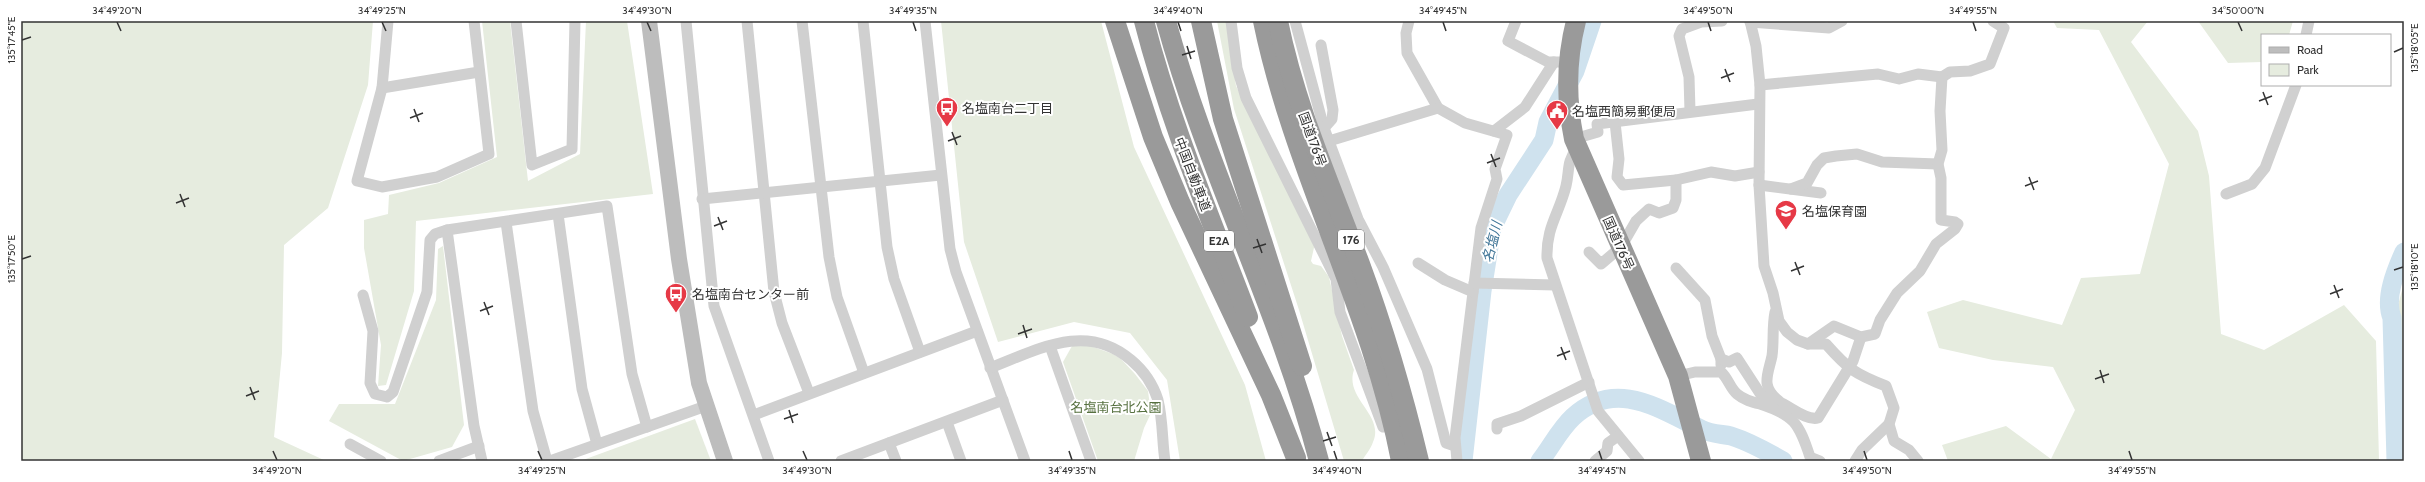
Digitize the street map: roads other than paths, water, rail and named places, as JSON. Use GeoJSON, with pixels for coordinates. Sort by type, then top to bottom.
{"type":"FeatureCollection","features":[{"type":"Feature","properties":{"kind":"highway"},"geometry":{"type":"LineString","coordinates":[[1115,21],[1153,137],[1180,202],[1271,395],[1297,459]]}},
{"type":"Feature","properties":{"kind":"highway","name":"中国自動車道"},"geometry":{"type":"LineString","coordinates":[[1144,21],[1158,77],[1273,385],[1297,459]]}},
{"type":"Feature","properties":{"kind":"highway","name":"中国自動車道"},"geometry":{"type":"LineString","coordinates":[[1166,21],[1180,73],[1205,146],[1294,379],[1319,461]]}},
{"type":"Feature","properties":{"kind":"highway"},"geometry":{"type":"LineString","coordinates":[[1201,21],[1223,119],[1289,322],[1326,461]]}},
{"type":"Feature","properties":{"kind":"highway","name":"国道176号"},"geometry":{"type":"LineString","coordinates":[[1263,21],[1271,57],[1296,141],[1356,299],[1393,419],[1401,461]]}},
{"type":"Feature","properties":{"kind":"highway","name":"国道176号"},"geometry":{"type":"LineString","coordinates":[[1278,21],[1284,51],[1304,116],[1385,336],[1419,461]]}},
{"type":"Feature","properties":{"kind":"highway","name":"国道176号"},"geometry":{"type":"LineString","coordinates":[[1576,21],[1561,62],[1576,144],[1678,376],[1688,406],[1701,461]]}},
{"type":"Feature","properties":{"kind":"street"},"geometry":{"type":"LineString","coordinates":[[388,21],[382,88],[357,181],[382,187],[437,177],[489,154],[474,21]]}},
{"type":"Feature","properties":{"kind":"street"},"geometry":{"type":"LineString","coordinates":[[516,21],[532,165],[572,149],[575,21]]}},
{"type":"Feature","properties":{"kind":"street"},"geometry":{"type":"LineString","coordinates":[[649,21],[679,259],[699,383],[725,461]]}},
{"type":"Feature","properties":{"kind":"street"},"geometry":{"type":"LineString","coordinates":[[686,21],[702,199],[714,306],[754,415],[769,461]]}},
{"type":"Feature","properties":{"kind":"street"},"geometry":{"type":"LineString","coordinates":[[746,21],[774,292],[782,323],[809,393]]}},
{"type":"Feature","properties":{"kind":"street"},"geometry":{"type":"LineString","coordinates":[[802,21],[829,257],[837,297],[864,373]]}},
{"type":"Feature","properties":{"kind":"street"},"geometry":{"type":"LineString","coordinates":[[863,21],[887,247],[894,279],[920,352]]}},
{"type":"Feature","properties":{"kind":"street"},"geometry":{"type":"LineString","coordinates":[[925,21],[950,249],[956,272],[1025,461]]}},
{"type":"Feature","properties":{"kind":"street"},"geometry":{"type":"LineString","coordinates":[[1231,21],[1237,68],[1246,98],[1336,279],[1340,312],[1365,381],[1380,414],[1391,461]]}},
{"type":"Feature","properties":{"kind":"street"},"geometry":{"type":"LineString","coordinates":[[1295,21],[1324,128],[1358,219],[1383,267],[1427,369],[1446,443],[1455,446]]}},
{"type":"Feature","properties":{"kind":"street"},"geometry":{"type":"LineString","coordinates":[[1409,21],[1406,33],[1408,53],[1438,108],[1465,123],[1506,134],[1495,169],[1497,179],[1481,228],[1454,438],[1457,461]]}},
{"type":"Feature","properties":{"kind":"street"},"geometry":{"type":"LineString","coordinates":[[1516,21],[1508,41],[1548,62],[1561,62]]}},
{"type":"Feature","properties":{"kind":"street"},"geometry":{"type":"LineString","coordinates":[[1690,111],[1689,77],[1678,36],[1682,29],[1701,22],[1722,21]]}},
{"type":"Feature","properties":{"kind":"street"},"geometry":{"type":"LineString","coordinates":[[1842,21],[1829,28],[1750,22],[1760,85],[1758,104],[1759,185],[1764,266],[1779,322],[1787,332],[1797,340],[1808,344],[1826,344],[1847,368],[1864,378],[1886,386],[1894,408],[1890,424],[1894,441],[1909,450],[1918,461]]}},
{"type":"Feature","properties":{"kind":"street"},"geometry":{"type":"LineString","coordinates":[[1760,85],[1878,74],[1898,79],[1918,74],[1942,77],[1950,72],[1970,71],[1990,64],[2004,28],[1993,21]]}},
{"type":"Feature","properties":{"kind":"street"},"geometry":{"type":"LineString","coordinates":[[2306,34],[2309,21]]}},
{"type":"Feature","properties":{"kind":"street"},"geometry":{"type":"LineString","coordinates":[[1321,45],[1333,110],[1332,119],[1324,128]]}},
{"type":"Feature","properties":{"kind":"street"},"geometry":{"type":"LineString","coordinates":[[1494,131],[1525,107],[1561,62]]}},
{"type":"Feature","properties":{"kind":"street"},"geometry":{"type":"LineString","coordinates":[[382,88],[480,72]]}},
{"type":"Feature","properties":{"kind":"street"},"geometry":{"type":"LineString","coordinates":[[1808,344],[1834,326],[1861,337],[1875,334],[1880,320],[1897,293],[1920,271],[1936,244],[1955,229],[1958,224],[1955,222],[1942,220],[1941,178],[1938,164],[1942,150],[1940,111],[1942,77]]}},
{"type":"Feature","properties":{"kind":"street"},"geometry":{"type":"LineString","coordinates":[[2226,194],[2252,184],[2265,168],[2296,86]]}},
{"type":"Feature","properties":{"kind":"street"},"geometry":{"type":"LineString","coordinates":[[1639,461],[1598,412],[1547,258],[1547,242],[1550,226],[1566,185],[1569,159],[1576,144],[1598,132],[1597,124],[1690,111],[1758,104]]}},
{"type":"Feature","properties":{"kind":"street"},"geometry":{"type":"LineString","coordinates":[[1329,140],[1438,108]]}},
{"type":"Feature","properties":{"kind":"street"},"geometry":{"type":"LineString","coordinates":[[1615,122],[1619,182],[1623,185],[1676,180],[1711,172],[1734,176],[1759,172]]}},
{"type":"Feature","properties":{"kind":"street"},"geometry":{"type":"LineString","coordinates":[[1791,189],[1807,183],[1817,165],[1824,158],[1857,154],[1882,162],[1938,164]]}},
{"type":"Feature","properties":{"kind":"street"},"geometry":{"type":"LineString","coordinates":[[702,199],[879,180],[941,175]]}},
{"type":"Feature","properties":{"kind":"street"},"geometry":{"type":"LineString","coordinates":[[1589,252],[1602,264],[1621,247],[1636,221],[1649,209],[1659,213],[1673,208],[1676,200],[1676,180]]}},
{"type":"Feature","properties":{"kind":"street"},"geometry":{"type":"LineString","coordinates":[[1759,185],[1821,193]]}},
{"type":"Feature","properties":{"kind":"street"},"geometry":{"type":"LineString","coordinates":[[363,295],[373,331],[370,383],[375,394],[387,397],[393,392],[422,312],[427,292],[430,240],[435,234],[447,230],[607,206],[632,374],[647,426]]}},
{"type":"Feature","properties":{"kind":"street"},"geometry":{"type":"LineString","coordinates":[[558,214],[582,389],[597,444]]}},
{"type":"Feature","properties":{"kind":"street"},"geometry":{"type":"LineString","coordinates":[[506,222],[533,412],[549,461],[706,406]]}},
{"type":"Feature","properties":{"kind":"street"},"geometry":{"type":"LineString","coordinates":[[447,230],[474,426],[482,461]]}},
{"type":"Feature","properties":{"kind":"street"},"geometry":{"type":"LineString","coordinates":[[1418,263],[1445,280],[1474,288],[1555,284]]}},
{"type":"Feature","properties":{"kind":"street"},"geometry":{"type":"LineString","coordinates":[[1676,268],[1705,300],[1712,336],[1722,359],[1721,372],[1736,394],[1747,400],[1782,412],[1797,425],[1810,457],[1820,461]]}},
{"type":"Feature","properties":{"kind":"street"},"geometry":{"type":"LineString","coordinates":[[1776,308],[1772,329],[1772,355],[1766,377],[1771,395],[1797,412],[1815,419],[1818,418],[1847,368],[1853,361],[1861,337]]}},
{"type":"Feature","properties":{"kind":"street"},"geometry":{"type":"LineString","coordinates":[[754,415],[809,393],[977,331]]}},
{"type":"Feature","properties":{"kind":"street"},"geometry":{"type":"LineString","coordinates":[[990,368],[1050,346],[1072,340],[1090,340],[1123,353],[1141,370],[1154,390],[1158,401],[1165,461]]}},
{"type":"Feature","properties":{"kind":"street"},"geometry":{"type":"LineString","coordinates":[[1050,346],[1091,461]]}},
{"type":"Feature","properties":{"kind":"street"},"geometry":{"type":"LineString","coordinates":[[1722,359],[1728,362],[1737,358],[1764,398],[1779,401]]}},
{"type":"Feature","properties":{"kind":"street"},"geometry":{"type":"LineString","coordinates":[[1678,376],[1695,372],[1721,372]]}},
{"type":"Feature","properties":{"kind":"street"},"geometry":{"type":"LineString","coordinates":[[1497,429],[1497,424],[1521,416],[1589,382]]}},
{"type":"Feature","properties":{"kind":"street"},"geometry":{"type":"LineString","coordinates":[[841,461],[1003,400]]}},
{"type":"Feature","properties":{"kind":"street"},"geometry":{"type":"LineString","coordinates":[[947,422],[961,461]]}},
{"type":"Feature","properties":{"kind":"street"},"geometry":{"type":"LineString","coordinates":[[1855,461],[1862,450],[1890,424]]}},
{"type":"Feature","properties":{"kind":"street"},"geometry":{"type":"LineString","coordinates":[[1595,461],[1607,451],[1608,443],[1618,436]]}},
{"type":"Feature","properties":{"kind":"street"},"geometry":{"type":"LineString","coordinates":[[350,444],[381,461]]}},
{"type":"Feature","properties":{"kind":"street"},"geometry":{"type":"LineString","coordinates":[[889,444],[896,461]]}},
{"type":"Feature","properties":{"kind":"street"},"geometry":{"type":"LineString","coordinates":[[439,461],[479,446]]}},
{"type":"Feature","properties":{"kind":"waterway","name":"名塩川"},"geometry":{"type":"LineString","coordinates":[[1463,461],[1482,291],[1492,228],[1508,195],[1544,140],[1548,122],[1575,71],[1592,21]]}},
{"type":"Feature","properties":{"kind":"waterway"},"geometry":{"type":"LineString","coordinates":[[2396,461],[2392,318],[2389,302],[2392,284],[2404,252]]}},
{"type":"Feature","properties":{"kind":"waterway","name":"名塩川"},"geometry":{"type":"LineString","coordinates":[[1540,461],[1573,417],[1589,405],[1605,400],[1621,398],[1653,406],[1705,431],[1738,438],[1783,461]]}},
{"type":"Feature","properties":{"kind":"place","name":"名塩南台二丁目"},"geometry":{"type":"Point","coordinates":[947,128]}},
{"type":"Feature","properties":{"kind":"place","name":"名塩西簡易郵便局"},"geometry":{"type":"Point","coordinates":[1557,130]}},
{"type":"Feature","properties":{"kind":"place","name":"名塩保育園"},"geometry":{"type":"Point","coordinates":[1786,230]}},
{"type":"Feature","properties":{"kind":"place","name":"名塩南台センター前"},"geometry":{"type":"Point","coordinates":[676,314]}},
{"type":"Feature","properties":{"kind":"park label","name":"名塩南台北公園"},"geometry":{"type":"Point","coordinates":[1116,407]}}]}
